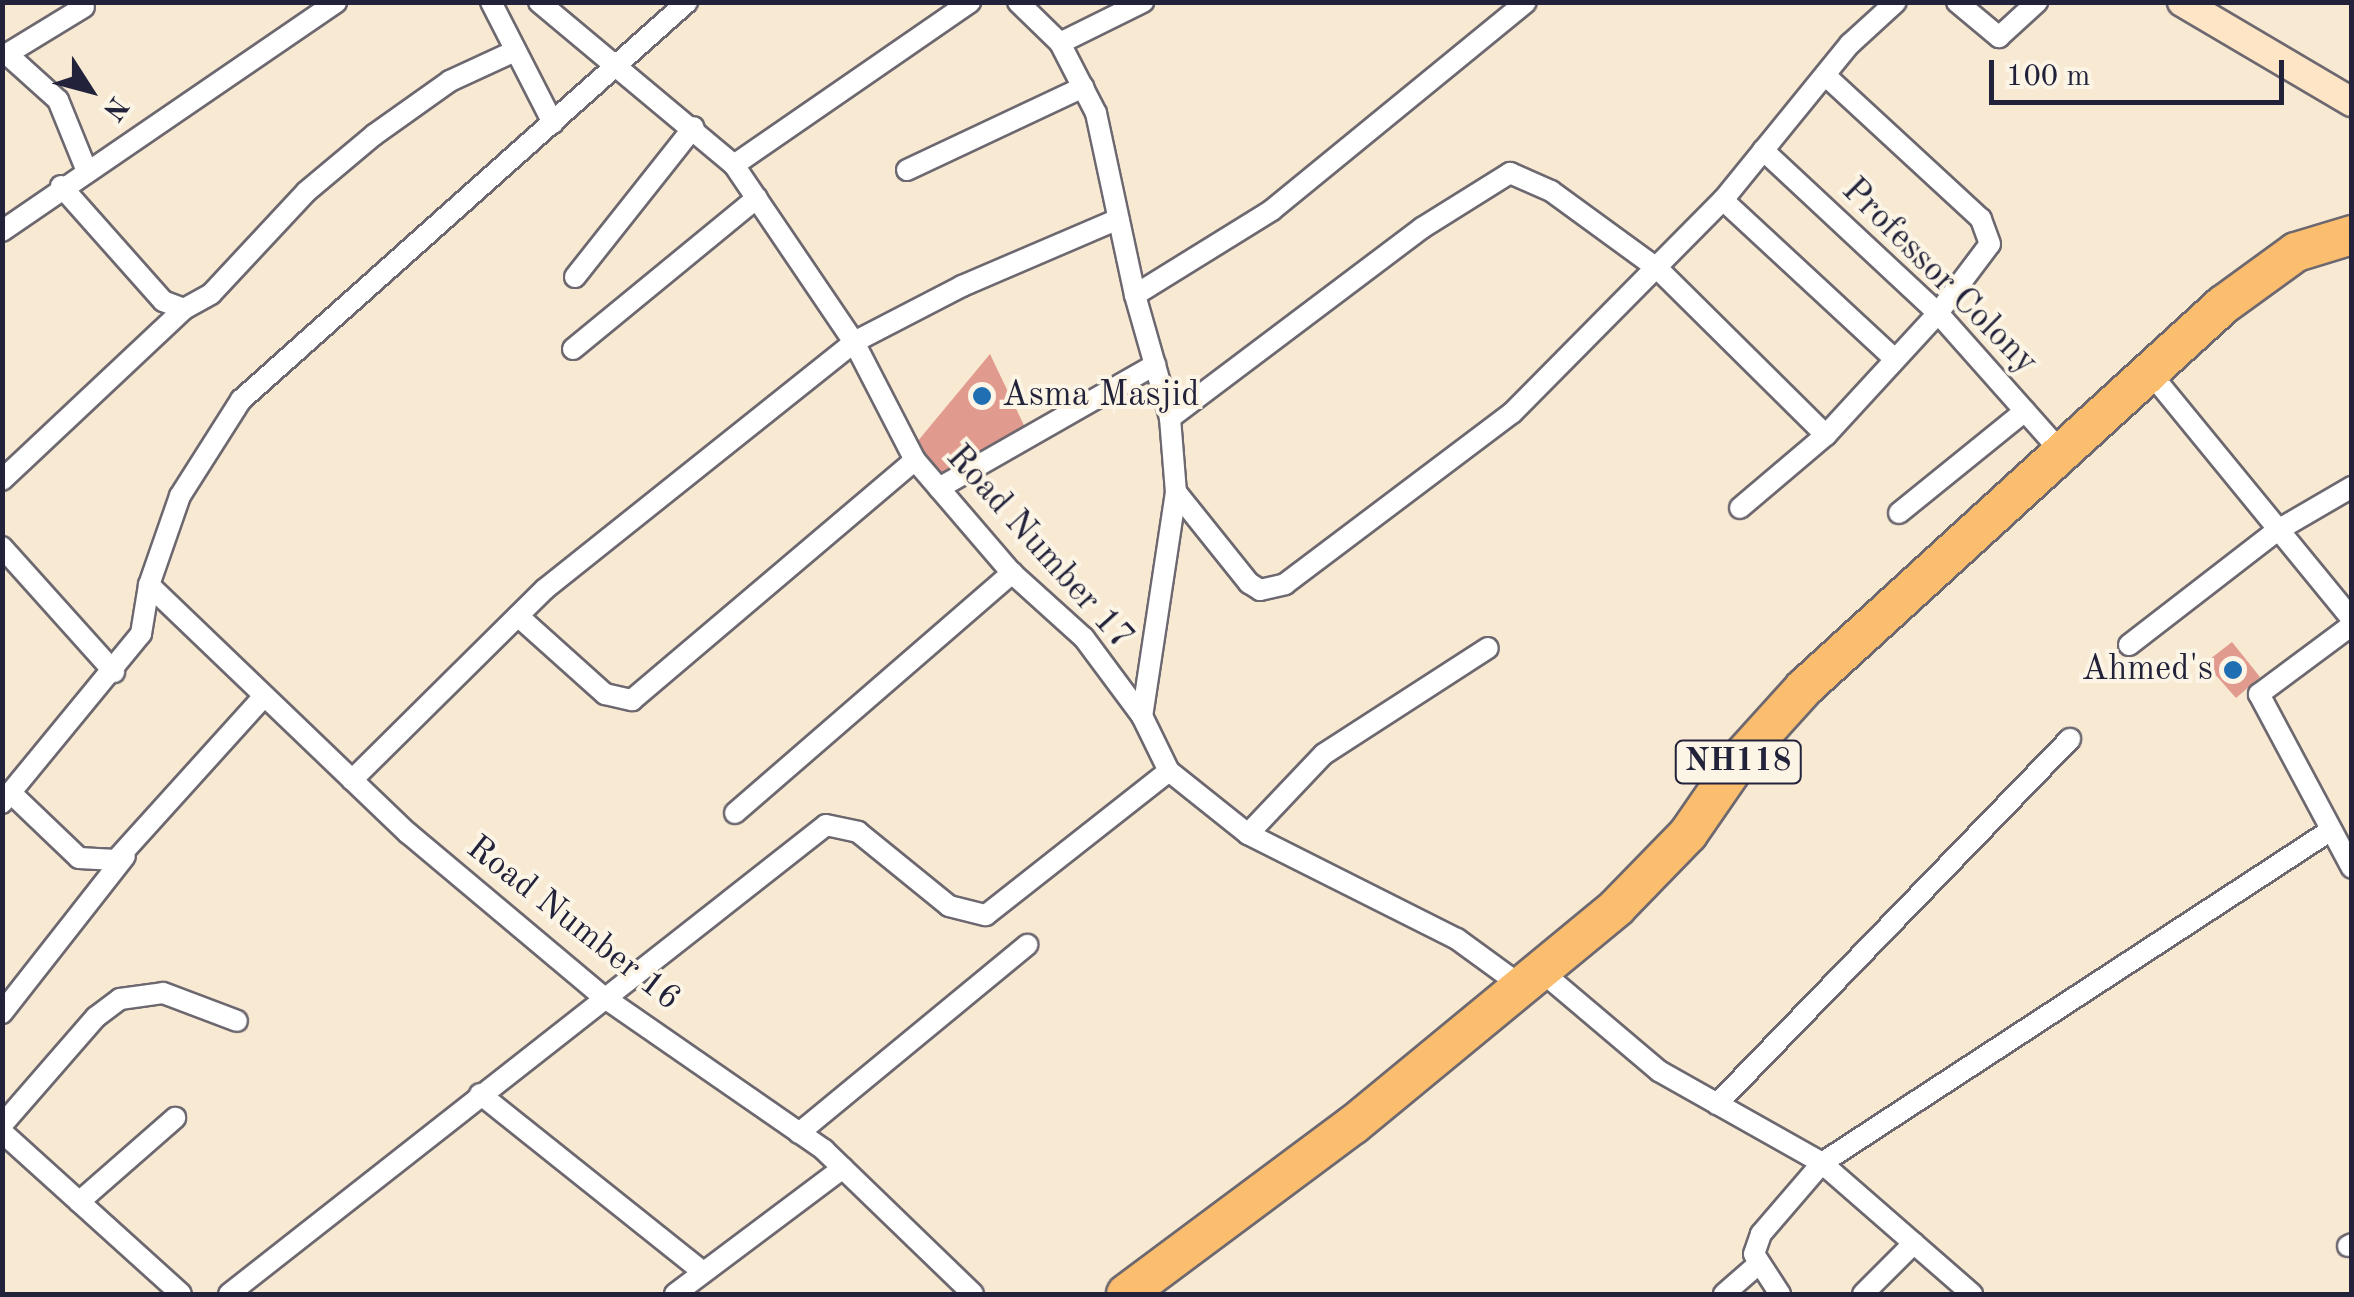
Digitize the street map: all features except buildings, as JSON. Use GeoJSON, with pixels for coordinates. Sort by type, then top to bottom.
{"type":"FeatureCollection","features":[{"type":"Feature","properties":{"kind":"highway","name":"NH118"},"geometry":{"type":"LineString","coordinates":[[1126,1294],[1539,989],[1660,866],[1759,735],[1804,688],[2064,455],[2223,304],[2296,252],[2352,235]]}},
{"type":"Feature","properties":{"kind":"highway","name":"NH118"},"geometry":{"type":"LineString","coordinates":[[1149,1294],[1539,989],[1674,874],[1804,709],[2281,282],[2352,256]]}},
{"type":"Feature","properties":{"kind":"main road"},"geometry":{"type":"LineString","coordinates":[[2182,2],[2352,102]]}},
{"type":"Feature","properties":{"kind":"street"},"geometry":{"type":"LineString","coordinates":[[2,231],[86,169],[336,2]]}},
{"type":"Feature","properties":{"kind":"street"},"geometry":{"type":"LineString","coordinates":[[490,2],[552,123]]}},
{"type":"Feature","properties":{"kind":"street","name":"Road Number 17"},"geometry":{"type":"LineString","coordinates":[[539,2],[694,127],[734,165],[854,342],[914,460],[1012,573],[1084,638],[1142,716],[1170,771],[1248,834],[1457,939],[1659,1070],[1822,1163],[1972,1294]]}},
{"type":"Feature","properties":{"kind":"street"},"geometry":{"type":"LineString","coordinates":[[132,847],[101,864],[79,858],[6,798],[114,672],[141,634],[149,585],[180,496],[241,400],[687,2]]}},
{"type":"Feature","properties":{"kind":"street"},"geometry":{"type":"LineString","coordinates":[[734,165],[970,2]]}},
{"type":"Feature","properties":{"kind":"street"},"geometry":{"type":"LineString","coordinates":[[1018,2],[1060,44],[1096,112],[1135,295],[1170,418],[1176,492],[1142,716]]}},
{"type":"Feature","properties":{"kind":"street"},"geometry":{"type":"LineString","coordinates":[[1060,44],[1143,2]]}},
{"type":"Feature","properties":{"kind":"street"},"geometry":{"type":"LineString","coordinates":[[1135,295],[1272,210],[1526,2]]}},
{"type":"Feature","properties":{"kind":"street"},"geometry":{"type":"LineString","coordinates":[[1176,492],[1249,583],[1260,590],[1285,584],[1512,413],[1723,200],[1824,75],[1896,2]]}},
{"type":"Feature","properties":{"kind":"street"},"geometry":{"type":"LineString","coordinates":[[1957,2],[1999,37],[2038,2]]}},
{"type":"Feature","properties":{"kind":"street"},"geometry":{"type":"LineString","coordinates":[[84,7],[5,56],[58,100],[86,169]]}},
{"type":"Feature","properties":{"kind":"street"},"geometry":{"type":"LineString","coordinates":[[2,480],[184,309],[211,294],[306,192],[374,135],[450,81],[515,51]]}},
{"type":"Feature","properties":{"kind":"street"},"geometry":{"type":"LineString","coordinates":[[1740,508],[1826,434],[1938,313],[1985,256],[1990,234],[1824,75]]}},
{"type":"Feature","properties":{"kind":"street"},"geometry":{"type":"LineString","coordinates":[[906,170],[1083,87]]}},
{"type":"Feature","properties":{"kind":"street"},"geometry":{"type":"LineString","coordinates":[[575,276],[694,127]]}},
{"type":"Feature","properties":{"kind":"street","name":"Professor Colony"},"geometry":{"type":"LineString","coordinates":[[1763,150],[1938,313],[2064,455]]}},
{"type":"Feature","properties":{"kind":"street"},"geometry":{"type":"LineString","coordinates":[[1170,418],[1422,228],[1510,173],[1551,191],[1658,269],[1826,434]]}},
{"type":"Feature","properties":{"kind":"street"},"geometry":{"type":"LineString","coordinates":[[62,186],[163,301],[184,309]]}},
{"type":"Feature","properties":{"kind":"street"},"geometry":{"type":"LineString","coordinates":[[573,349],[757,198]]}},
{"type":"Feature","properties":{"kind":"street"},"geometry":{"type":"LineString","coordinates":[[1723,200],[1894,359]]}},
{"type":"Feature","properties":{"kind":"street"},"geometry":{"type":"LineString","coordinates":[[352,780],[518,616],[688,470],[854,342],[962,286],[1118,219]]}},
{"type":"Feature","properties":{"kind":"street"},"geometry":{"type":"LineString","coordinates":[[939,488],[1154,365]]}},
{"type":"Feature","properties":{"kind":"street"},"geometry":{"type":"LineString","coordinates":[[2162,386],[2352,622],[2260,694],[2352,868]]}},
{"type":"Feature","properties":{"kind":"street"},"geometry":{"type":"LineString","coordinates":[[1899,513],[2025,411]]}},
{"type":"Feature","properties":{"kind":"street"},"geometry":{"type":"LineString","coordinates":[[518,616],[605,694],[632,700],[914,460]]}},
{"type":"Feature","properties":{"kind":"street"},"geometry":{"type":"LineString","coordinates":[[2129,646],[2278,530],[2352,487]]}},
{"type":"Feature","properties":{"kind":"street"},"geometry":{"type":"LineString","coordinates":[[2,547],[114,672]]}},
{"type":"Feature","properties":{"kind":"street"},"geometry":{"type":"LineString","coordinates":[[736,813],[1012,573]]}},
{"type":"Feature","properties":{"kind":"street","name":"Road Number 16"},"geometry":{"type":"LineString","coordinates":[[149,585],[352,780],[602,996],[800,1133],[843,1168],[973,1294]]}},
{"type":"Feature","properties":{"kind":"street"},"geometry":{"type":"LineString","coordinates":[[1248,834],[1324,754],[1488,648]]}},
{"type":"Feature","properties":{"kind":"street"},"geometry":{"type":"LineString","coordinates":[[2,1013],[132,847],[264,696]]}},
{"type":"Feature","properties":{"kind":"street"},"geometry":{"type":"LineString","coordinates":[[1717,1104],[2070,739]]}},
{"type":"Feature","properties":{"kind":"street"},"geometry":{"type":"LineString","coordinates":[[230,1294],[602,996],[826,825],[858,832],[950,906],[986,915],[1170,771]]}},
{"type":"Feature","properties":{"kind":"street"},"geometry":{"type":"LineString","coordinates":[[1724,1294],[1756,1266],[1760,1234],[1822,1163],[2331,830]]}},
{"type":"Feature","properties":{"kind":"street"},"geometry":{"type":"LineString","coordinates":[[800,1133],[1027,945]]}},
{"type":"Feature","properties":{"kind":"street"},"geometry":{"type":"LineString","coordinates":[[2,1125],[96,1017],[120,1000],[163,992],[237,1021]]}},
{"type":"Feature","properties":{"kind":"street"},"geometry":{"type":"LineString","coordinates":[[480,1094],[703,1272]]}},
{"type":"Feature","properties":{"kind":"street"},"geometry":{"type":"LineString","coordinates":[[80,1202],[175,1118]]}},
{"type":"Feature","properties":{"kind":"street"},"geometry":{"type":"LineString","coordinates":[[2,1132],[181,1294]]}},
{"type":"Feature","properties":{"kind":"street"},"geometry":{"type":"LineString","coordinates":[[675,1294],[843,1168]]}},
{"type":"Feature","properties":{"kind":"street"},"geometry":{"type":"LineString","coordinates":[[1863,1294],[1914,1243]]}},
{"type":"Feature","properties":{"kind":"street"},"geometry":{"type":"LineString","coordinates":[[1756,1266],[1780,1294]]}},
{"type":"Feature","properties":{"kind":"place","name":"Asma Masjid"},"geometry":{"type":"Point","coordinates":[982,396]}},
{"type":"Feature","properties":{"kind":"place","name":"Ahmed's"},"geometry":{"type":"Point","coordinates":[2233,670]}}]}
